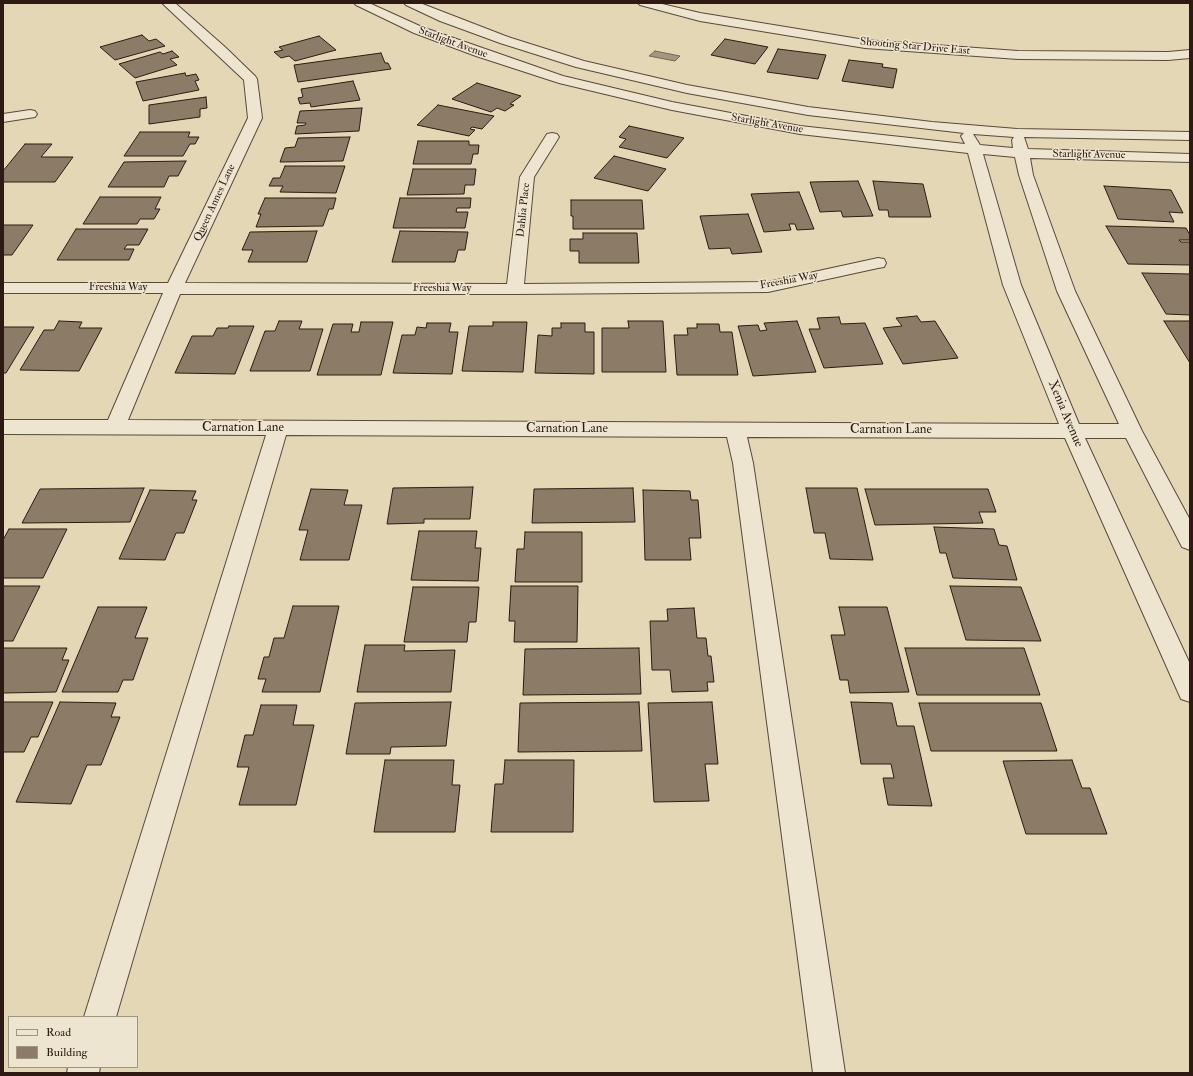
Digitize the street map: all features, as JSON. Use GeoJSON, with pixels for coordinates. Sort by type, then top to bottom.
{"type":"FeatureCollection","features":[{"type":"Feature","properties":{"kind":"street","name":"Queen Annes Lane"},"geometry":{"type":"LineString","coordinates":[[115,427],[174,288],[255,118],[250,79],[222,50],[168,3]]}},
{"type":"Feature","properties":{"kind":"street","name":"Starlight Avenue"},"geometry":{"type":"LineString","coordinates":[[360,3],[418,30],[480,53],[560,78],[672,106],[800,130],[931,146],[1022,153],[1190,158]]}},
{"type":"Feature","properties":{"kind":"street","name":"Starlight Avenue"},"geometry":{"type":"LineString","coordinates":[[410,3],[444,18],[504,40],[580,64],[687,89],[808,111],[932,126],[1017,133],[1190,136]]}},
{"type":"Feature","properties":{"kind":"street","name":"Shooting Star Drive East"},"geometry":{"type":"LineString","coordinates":[[644,3],[700,18],[865,44],[995,54],[1152,56],[1190,54]]}},
{"type":"Feature","properties":{"kind":"street"},"geometry":{"type":"LineString","coordinates":[[700,18],[710,8]]}},
{"type":"Feature","properties":{"kind":"street"},"geometry":{"type":"LineString","coordinates":[[3,118],[30,114]]}},
{"type":"Feature","properties":{"kind":"street","name":"Xenia Avenue"},"geometry":{"type":"LineString","coordinates":[[964,128],[974,149],[1012,285],[1072,431],[1190,691]]}},
{"type":"Feature","properties":{"kind":"street"},"geometry":{"type":"LineString","coordinates":[[1017,133],[1026,175],[1066,291],[1132,431],[1190,541]]}},
{"type":"Feature","properties":{"kind":"street","name":"Dahlia Place"},"geometry":{"type":"LineString","coordinates":[[515,289],[527,177],[552,137]]}},
{"type":"Feature","properties":{"kind":"street","name":"Freeshia Way"},"geometry":{"type":"LineString","coordinates":[[3,288],[515,289],[768,287],[878,263]]}},
{"type":"Feature","properties":{"kind":"street","name":"Carnation Lane"},"geometry":{"type":"LineString","coordinates":[[3,427],[1132,431]]}},
{"type":"Feature","properties":{"kind":"street"},"geometry":{"type":"LineString","coordinates":[[100,1016],[269,463],[278,428]]}},
{"type":"Feature","properties":{"kind":"street"},"geometry":{"type":"LineString","coordinates":[[735,429],[744,463],[829,1073]]}},
{"type":"Feature","properties":{"kind":"shaded area"},"geometry":{"type":"Polygon","coordinates":[[[655,51],[680,56],[675,61],[649,56],[655,51]]]}},
{"type":"Feature","properties":{"kind":"building"},"geometry":{"type":"Polygon","coordinates":[[[142,35],[149,41],[156,39],[165,46],[115,60],[100,47],[142,35]]]}},
{"type":"Feature","properties":{"kind":"building"},"geometry":{"type":"Polygon","coordinates":[[[319,36],[336,50],[295,61],[289,56],[281,58],[274,52],[283,50],[279,47],[319,36]]]}},
{"type":"Feature","properties":{"kind":"building"},"geometry":{"type":"Polygon","coordinates":[[[725,39],[768,47],[755,64],[711,55],[725,39]]]}},
{"type":"Feature","properties":{"kind":"building"},"geometry":{"type":"Polygon","coordinates":[[[778,49],[826,55],[818,79],[767,72],[778,49]]]}},
{"type":"Feature","properties":{"kind":"building"},"geometry":{"type":"Polygon","coordinates":[[[172,51],[179,57],[170,59],[177,65],[135,78],[119,64],[160,52],[163,54],[172,51]]]}},
{"type":"Feature","properties":{"kind":"building"},"geometry":{"type":"Polygon","coordinates":[[[381,53],[385,63],[388,63],[391,69],[298,82],[294,65],[381,53]]]}},
{"type":"Feature","properties":{"kind":"building"},"geometry":{"type":"Polygon","coordinates":[[[849,60],[883,64],[882,67],[897,69],[893,88],[842,81],[849,60]]]}},
{"type":"Feature","properties":{"kind":"building"},"geometry":{"type":"Polygon","coordinates":[[[185,73],[186,76],[196,74],[199,80],[195,81],[199,90],[143,101],[136,82],[185,73]]]}},
{"type":"Feature","properties":{"kind":"building"},"geometry":{"type":"Polygon","coordinates":[[[353,81],[360,100],[311,107],[310,103],[300,104],[298,98],[303,97],[301,89],[353,81]]]}},
{"type":"Feature","properties":{"kind":"building"},"geometry":{"type":"Polygon","coordinates":[[[477,83],[521,96],[510,104],[514,105],[505,111],[497,108],[491,112],[452,99],[477,83]]]}},
{"type":"Feature","properties":{"kind":"building"},"geometry":{"type":"Polygon","coordinates":[[[206,97],[207,108],[200,109],[200,117],[149,124],[149,105],[206,97]]]}},
{"type":"Feature","properties":{"kind":"building"},"geometry":{"type":"Polygon","coordinates":[[[438,105],[494,116],[482,129],[472,127],[470,129],[475,130],[469,136],[417,125],[438,105]]]}},
{"type":"Feature","properties":{"kind":"building"},"geometry":{"type":"Polygon","coordinates":[[[362,108],[359,131],[295,134],[297,126],[305,125],[306,123],[297,123],[300,111],[362,108]]]}},
{"type":"Feature","properties":{"kind":"building"},"geometry":{"type":"Polygon","coordinates":[[[629,126],[684,138],[667,158],[619,147],[626,139],[619,137],[629,126]]]}},
{"type":"Feature","properties":{"kind":"building"},"geometry":{"type":"Polygon","coordinates":[[[140,132],[190,132],[188,137],[199,137],[195,144],[190,144],[183,156],[124,156],[140,132]]]}},
{"type":"Feature","properties":{"kind":"building"},"geometry":{"type":"Polygon","coordinates":[[[350,137],[343,161],[280,162],[285,148],[295,147],[298,138],[350,137]]]}},
{"type":"Feature","properties":{"kind":"building"},"geometry":{"type":"Polygon","coordinates":[[[418,141],[469,141],[469,145],[479,145],[478,154],[473,154],[471,164],[413,164],[418,141]]]}},
{"type":"Feature","properties":{"kind":"building"},"geometry":{"type":"Polygon","coordinates":[[[25,144],[52,144],[41,157],[73,157],[55,182],[3,182],[3,171],[25,144]]]}},
{"type":"Feature","properties":{"kind":"building"},"geometry":{"type":"Polygon","coordinates":[[[614,156],[666,169],[648,191],[594,178],[614,156]]]}},
{"type":"Feature","properties":{"kind":"building"},"geometry":{"type":"Polygon","coordinates":[[[186,161],[178,176],[169,176],[164,187],[108,187],[124,162],[186,161]]]}},
{"type":"Feature","properties":{"kind":"building"},"geometry":{"type":"Polygon","coordinates":[[[285,166],[345,166],[336,193],[280,192],[283,186],[269,186],[273,178],[280,178],[285,166]]]}},
{"type":"Feature","properties":{"kind":"building"},"geometry":{"type":"Polygon","coordinates":[[[413,169],[476,169],[474,185],[465,185],[464,194],[407,195],[413,169]]]}},
{"type":"Feature","properties":{"kind":"building"},"geometry":{"type":"Polygon","coordinates":[[[858,181],[873,216],[843,217],[841,211],[820,212],[810,182],[858,181]]]}},
{"type":"Feature","properties":{"kind":"building"},"geometry":{"type":"Polygon","coordinates":[[[873,181],[923,184],[931,217],[889,217],[888,210],[879,210],[873,181]]]}},
{"type":"Feature","properties":{"kind":"building"},"geometry":{"type":"Polygon","coordinates":[[[1104,186],[1171,190],[1183,213],[1169,212],[1174,222],[1118,219],[1104,186]]]}},
{"type":"Feature","properties":{"kind":"building"},"geometry":{"type":"Polygon","coordinates":[[[799,192],[814,229],[797,230],[795,224],[789,224],[791,230],[764,232],[751,194],[799,192]]]}},
{"type":"Feature","properties":{"kind":"building"},"geometry":{"type":"Polygon","coordinates":[[[100,197],[161,197],[155,209],[160,209],[154,219],[140,219],[137,224],[83,224],[100,197]]]}},
{"type":"Feature","properties":{"kind":"building"},"geometry":{"type":"Polygon","coordinates":[[[265,198],[336,198],[333,209],[329,209],[323,226],[256,227],[261,214],[258,214],[265,198]]]}},
{"type":"Feature","properties":{"kind":"building"},"geometry":{"type":"Polygon","coordinates":[[[400,198],[471,198],[470,208],[457,208],[456,212],[468,212],[465,228],[393,228],[400,198]]]}},
{"type":"Feature","properties":{"kind":"building"},"geometry":{"type":"Polygon","coordinates":[[[571,200],[642,200],[644,229],[573,229],[571,200]]]}},
{"type":"Feature","properties":{"kind":"building"},"geometry":{"type":"Polygon","coordinates":[[[748,214],[762,252],[732,254],[730,248],[709,249],[700,216],[748,214]]]}},
{"type":"Feature","properties":{"kind":"building"},"geometry":{"type":"Polygon","coordinates":[[[3,225],[33,225],[12,255],[3,255],[3,225]]]}},
{"type":"Feature","properties":{"kind":"building"},"geometry":{"type":"Polygon","coordinates":[[[1106,226],[1186,228],[1190,235],[1190,240],[1179,240],[1181,242],[1190,242],[1190,265],[1128,264],[1106,226]]]}},
{"type":"Feature","properties":{"kind":"building"},"geometry":{"type":"Polygon","coordinates":[[[76,229],[148,229],[139,245],[127,245],[124,249],[134,249],[129,260],[57,260],[76,229]]]}},
{"type":"Feature","properties":{"kind":"building"},"geometry":{"type":"Polygon","coordinates":[[[317,231],[307,262],[248,262],[253,250],[242,250],[250,232],[317,231]]]}},
{"type":"Feature","properties":{"kind":"building"},"geometry":{"type":"Polygon","coordinates":[[[400,231],[468,232],[465,250],[458,250],[455,262],[392,262],[400,231]]]}},
{"type":"Feature","properties":{"kind":"building"},"geometry":{"type":"Polygon","coordinates":[[[583,233],[637,233],[639,263],[579,263],[579,251],[570,251],[570,239],[583,239],[583,233]]]}},
{"type":"Feature","properties":{"kind":"building"},"geometry":{"type":"Polygon","coordinates":[[[1142,273],[1190,274],[1190,315],[1166,314],[1142,273]]]}},
{"type":"Feature","properties":{"kind":"building"},"geometry":{"type":"Polygon","coordinates":[[[917,316],[921,322],[935,321],[958,358],[903,364],[883,328],[902,326],[896,318],[917,316]]]}},
{"type":"Feature","properties":{"kind":"building"},"geometry":{"type":"Polygon","coordinates":[[[839,317],[841,324],[865,323],[883,364],[824,368],[809,329],[820,329],[817,318],[839,317]]]}},
{"type":"Feature","properties":{"kind":"building"},"geometry":{"type":"Polygon","coordinates":[[[59,321],[82,322],[79,328],[102,328],[79,371],[20,370],[44,330],[54,330],[59,321]]]}},
{"type":"Feature","properties":{"kind":"building"},"geometry":{"type":"Polygon","coordinates":[[[279,321],[302,321],[299,329],[323,329],[310,371],[250,371],[265,331],[275,331],[279,321]]]}},
{"type":"Feature","properties":{"kind":"building"},"geometry":{"type":"Polygon","coordinates":[[[628,321],[663,321],[666,372],[602,372],[602,328],[629,328],[628,321]]]}},
{"type":"Feature","properties":{"kind":"building"},"geometry":{"type":"Polygon","coordinates":[[[797,321],[816,372],[753,376],[738,326],[758,325],[760,331],[767,330],[764,323],[797,321]]]}},
{"type":"Feature","properties":{"kind":"building"},"geometry":{"type":"Polygon","coordinates":[[[1164,321],[1190,321],[1190,363],[1164,321]]]}},
{"type":"Feature","properties":{"kind":"building"},"geometry":{"type":"Polygon","coordinates":[[[361,322],[393,322],[381,375],[317,375],[333,324],[353,324],[351,332],[359,332],[361,322]]]}},
{"type":"Feature","properties":{"kind":"building"},"geometry":{"type":"Polygon","coordinates":[[[493,322],[527,322],[523,372],[462,371],[469,326],[493,326],[493,322]]]}},
{"type":"Feature","properties":{"kind":"building"},"geometry":{"type":"Polygon","coordinates":[[[427,323],[451,323],[449,332],[458,332],[452,374],[393,373],[402,335],[415,335],[417,327],[426,328],[427,323]]]}},
{"type":"Feature","properties":{"kind":"building"},"geometry":{"type":"Polygon","coordinates":[[[561,323],[585,323],[585,332],[594,332],[594,374],[535,373],[538,335],[552,336],[552,328],[561,328],[561,323]]]}},
{"type":"Feature","properties":{"kind":"building"},"geometry":{"type":"Polygon","coordinates":[[[697,324],[719,324],[720,332],[732,332],[738,375],[677,375],[674,335],[688,335],[687,328],[697,328],[697,324]]]}},
{"type":"Feature","properties":{"kind":"building"},"geometry":{"type":"Polygon","coordinates":[[[229,326],[254,326],[235,374],[175,373],[192,336],[213,336],[217,328],[228,328],[229,326]]]}},
{"type":"Feature","properties":{"kind":"building"},"geometry":{"type":"Polygon","coordinates":[[[3,327],[34,327],[6,373],[3,373],[3,327]]]}},
{"type":"Feature","properties":{"kind":"building"},"geometry":{"type":"Polygon","coordinates":[[[473,487],[470,519],[424,519],[424,523],[387,524],[393,488],[473,487]]]}},
{"type":"Feature","properties":{"kind":"building"},"geometry":{"type":"Polygon","coordinates":[[[144,488],[130,522],[22,523],[40,489],[144,488]]]}},
{"type":"Feature","properties":{"kind":"building"},"geometry":{"type":"Polygon","coordinates":[[[633,488],[635,522],[532,523],[534,489],[633,488]]]}},
{"type":"Feature","properties":{"kind":"building"},"geometry":{"type":"Polygon","coordinates":[[[806,488],[857,488],[873,560],[830,559],[825,533],[814,533],[806,488]]]}},
{"type":"Feature","properties":{"kind":"building"},"geometry":{"type":"Polygon","coordinates":[[[311,489],[348,490],[344,505],[362,505],[349,560],[300,560],[308,530],[299,530],[311,489]]]}},
{"type":"Feature","properties":{"kind":"building"},"geometry":{"type":"Polygon","coordinates":[[[865,489],[988,489],[996,512],[979,512],[983,523],[875,525],[865,489]]]}},
{"type":"Feature","properties":{"kind":"building"},"geometry":{"type":"Polygon","coordinates":[[[150,490],[196,491],[192,500],[197,500],[184,533],[176,533],[165,560],[119,559],[150,490]]]}},
{"type":"Feature","properties":{"kind":"building"},"geometry":{"type":"Polygon","coordinates":[[[643,490],[690,491],[691,500],[698,500],[701,538],[689,538],[691,560],[645,560],[643,490]]]}},
{"type":"Feature","properties":{"kind":"building"},"geometry":{"type":"Polygon","coordinates":[[[934,527],[994,529],[999,545],[1007,546],[1017,580],[953,578],[946,553],[940,553],[934,527]]]}},
{"type":"Feature","properties":{"kind":"building"},"geometry":{"type":"Polygon","coordinates":[[[9,529],[67,529],[43,578],[3,578],[3,540],[9,529]]]}},
{"type":"Feature","properties":{"kind":"building"},"geometry":{"type":"Polygon","coordinates":[[[419,531],[477,531],[475,548],[481,548],[478,581],[411,580],[419,531]]]}},
{"type":"Feature","properties":{"kind":"building"},"geometry":{"type":"Polygon","coordinates":[[[525,532],[582,532],[582,582],[515,582],[517,549],[524,549],[525,532]]]}},
{"type":"Feature","properties":{"kind":"building"},"geometry":{"type":"Polygon","coordinates":[[[3,586],[40,586],[13,641],[3,641],[3,586]]]}},
{"type":"Feature","properties":{"kind":"building"},"geometry":{"type":"Polygon","coordinates":[[[511,586],[578,586],[577,642],[514,642],[515,621],[509,621],[511,586]]]}},
{"type":"Feature","properties":{"kind":"building"},"geometry":{"type":"Polygon","coordinates":[[[950,586],[1021,587],[1041,641],[966,640],[950,586]]]}},
{"type":"Feature","properties":{"kind":"building"},"geometry":{"type":"Polygon","coordinates":[[[413,587],[479,587],[476,622],[469,622],[467,642],[404,642],[413,587]]]}},
{"type":"Feature","properties":{"kind":"building"},"geometry":{"type":"Polygon","coordinates":[[[293,606],[339,606],[320,692],[262,692],[266,679],[258,679],[264,657],[269,657],[274,638],[284,638],[293,606]]]}},
{"type":"Feature","properties":{"kind":"building"},"geometry":{"type":"Polygon","coordinates":[[[98,607],[147,607],[135,638],[148,638],[133,680],[123,680],[118,692],[62,692],[98,607]]]}},
{"type":"Feature","properties":{"kind":"building"},"geometry":{"type":"Polygon","coordinates":[[[839,607],[887,607],[909,692],[850,693],[848,680],[840,680],[831,635],[845,635],[839,607]]]}},
{"type":"Feature","properties":{"kind":"building"},"geometry":{"type":"Polygon","coordinates":[[[694,608],[697,638],[706,638],[708,656],[711,656],[714,682],[707,682],[708,691],[672,692],[670,670],[652,670],[650,621],[668,621],[667,609],[694,608]]]}},
{"type":"Feature","properties":{"kind":"building"},"geometry":{"type":"Polygon","coordinates":[[[365,645],[405,645],[404,651],[455,650],[451,692],[357,692],[365,645]]]}},
{"type":"Feature","properties":{"kind":"building"},"geometry":{"type":"Polygon","coordinates":[[[3,648],[67,648],[62,660],[69,660],[56,692],[3,693],[3,648]]]}},
{"type":"Feature","properties":{"kind":"building"},"geometry":{"type":"Polygon","coordinates":[[[639,648],[641,694],[523,695],[525,649],[639,648]]]}},
{"type":"Feature","properties":{"kind":"building"},"geometry":{"type":"Polygon","coordinates":[[[905,648],[1024,648],[1040,695],[917,695],[905,648]]]}},
{"type":"Feature","properties":{"kind":"building"},"geometry":{"type":"Polygon","coordinates":[[[3,702],[53,702],[38,737],[31,737],[24,752],[3,752],[3,702]]]}},
{"type":"Feature","properties":{"kind":"building"},"geometry":{"type":"Polygon","coordinates":[[[60,702],[116,703],[111,717],[120,717],[101,765],[87,765],[71,804],[16,802],[60,702]]]}},
{"type":"Feature","properties":{"kind":"building"},"geometry":{"type":"Polygon","coordinates":[[[451,702],[446,746],[391,747],[390,754],[346,754],[355,703],[451,702]]]}},
{"type":"Feature","properties":{"kind":"building"},"geometry":{"type":"Polygon","coordinates":[[[639,702],[642,751],[518,752],[520,703],[639,702]]]}},
{"type":"Feature","properties":{"kind":"building"},"geometry":{"type":"Polygon","coordinates":[[[712,702],[718,764],[705,764],[709,801],[654,802],[648,703],[712,702]]]}},
{"type":"Feature","properties":{"kind":"building"},"geometry":{"type":"Polygon","coordinates":[[[851,702],[892,703],[897,726],[914,726],[932,806],[888,805],[883,778],[894,778],[891,764],[861,764],[851,702]]]}},
{"type":"Feature","properties":{"kind":"building"},"geometry":{"type":"Polygon","coordinates":[[[919,703],[1041,703],[1057,751],[931,751],[919,703]]]}},
{"type":"Feature","properties":{"kind":"building"},"geometry":{"type":"Polygon","coordinates":[[[261,705],[297,705],[293,725],[314,725],[296,805],[239,805],[249,767],[237,767],[245,735],[253,735],[261,705]]]}},
{"type":"Feature","properties":{"kind":"building"},"geometry":{"type":"Polygon","coordinates":[[[385,760],[454,760],[452,785],[460,785],[455,832],[374,832],[385,760]]]}},
{"type":"Feature","properties":{"kind":"building"},"geometry":{"type":"Polygon","coordinates":[[[505,760],[574,760],[573,832],[491,832],[495,784],[503,784],[505,760]]]}},
{"type":"Feature","properties":{"kind":"building"},"geometry":{"type":"Polygon","coordinates":[[[1072,760],[1082,788],[1090,788],[1107,834],[1026,834],[1003,761],[1072,760]]]}}]}
